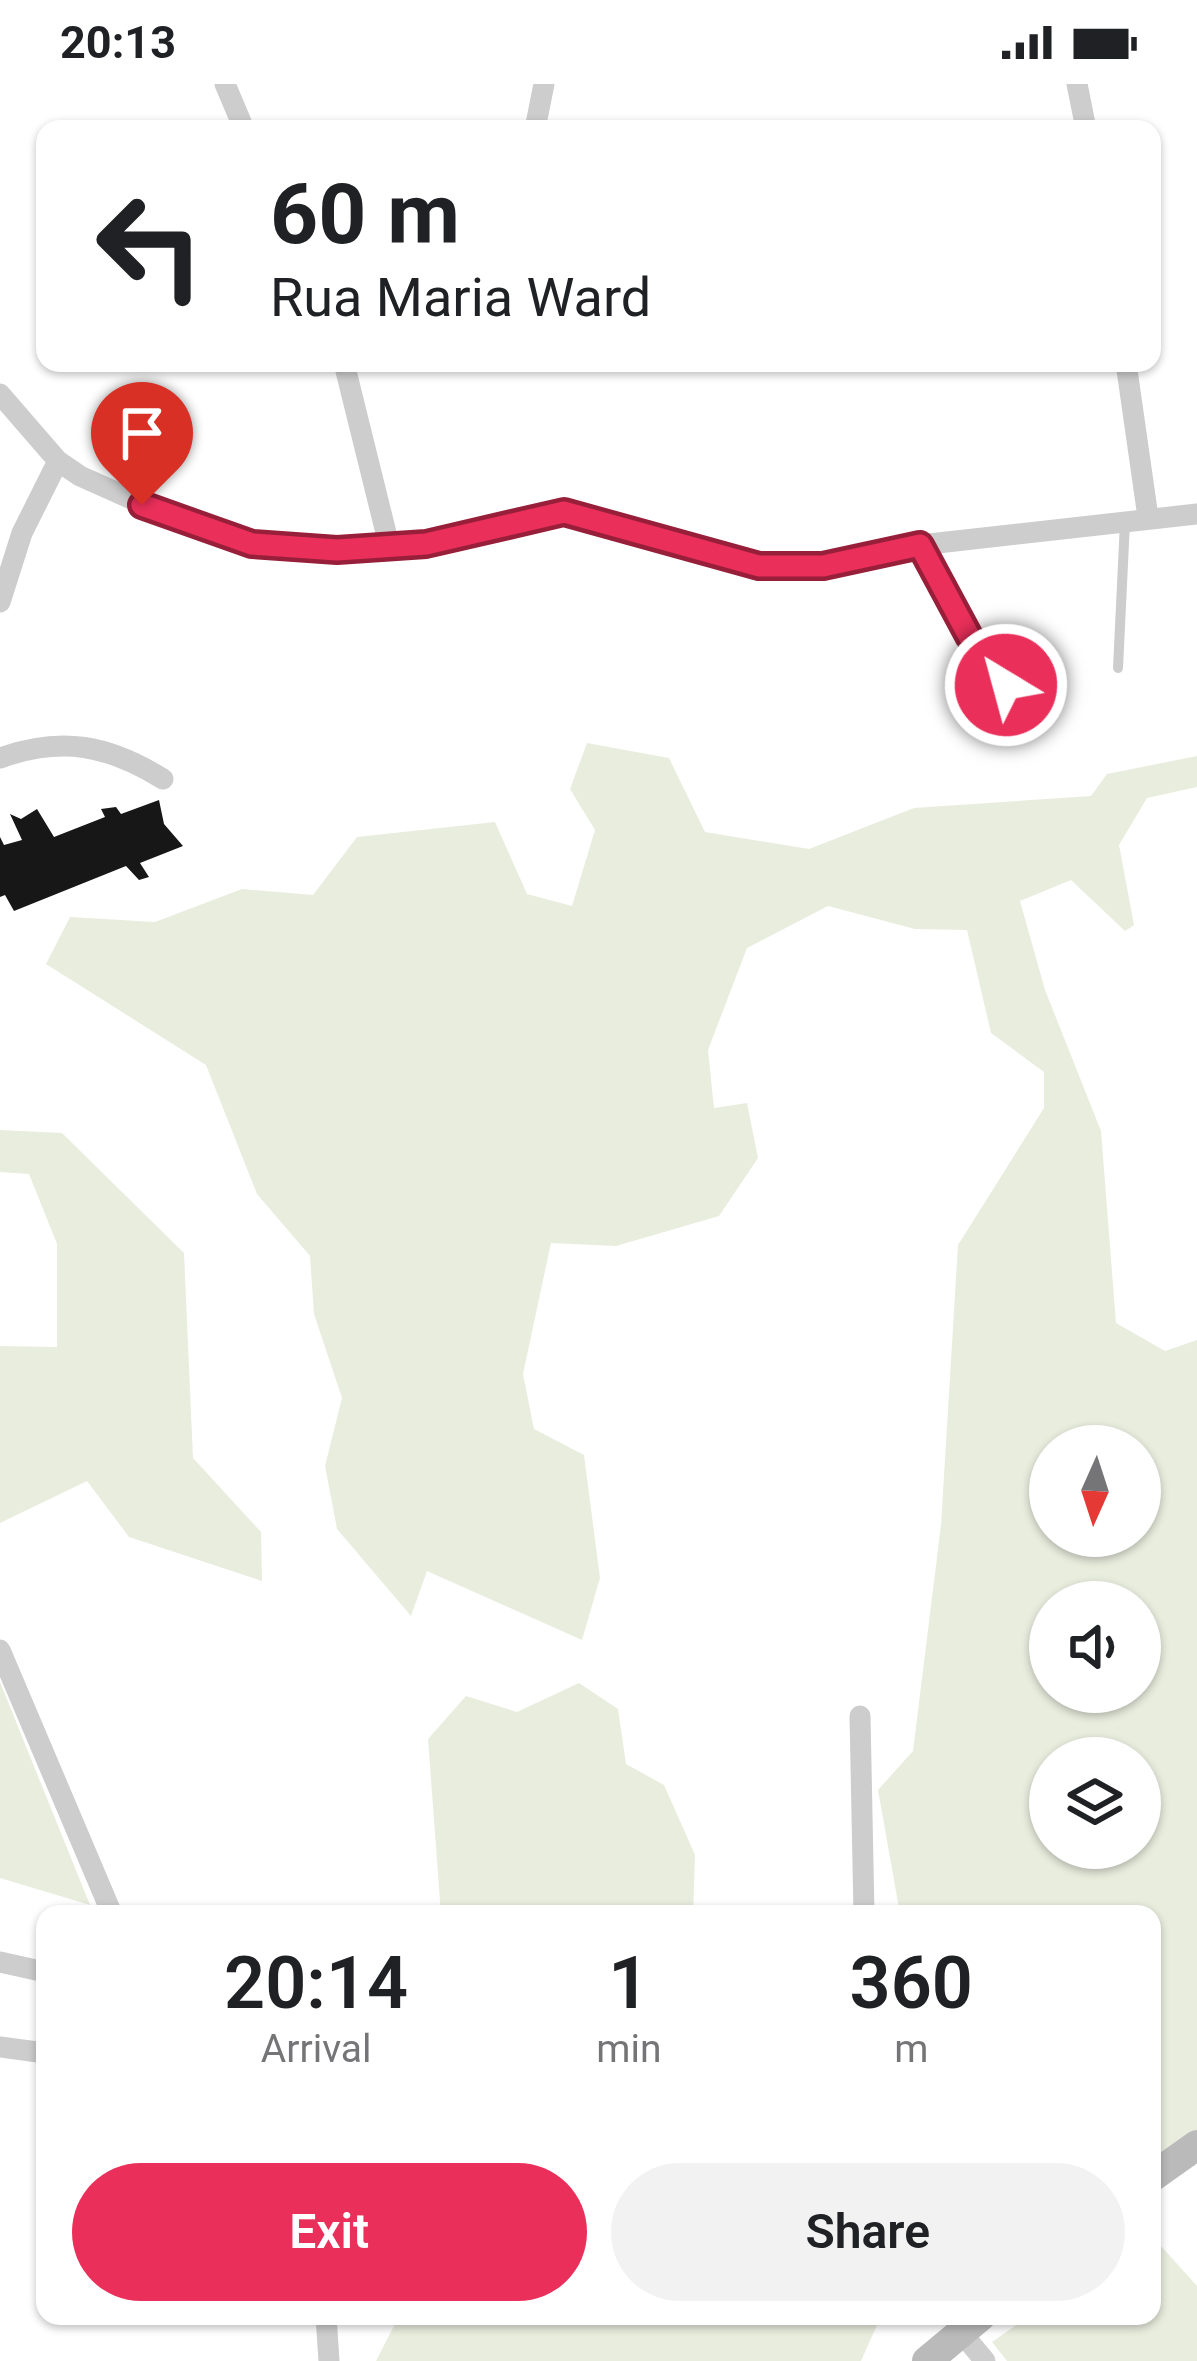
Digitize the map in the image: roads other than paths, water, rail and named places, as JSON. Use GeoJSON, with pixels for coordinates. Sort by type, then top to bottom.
{"type":"FeatureCollection","features":[{"type":"Feature","properties":{"kind":"street"},"geometry":{"type":"LineString","coordinates":[[225,84],[240,120]]}},
{"type":"Feature","properties":{"kind":"street"},"geometry":{"type":"LineString","coordinates":[[537,120],[544,84]]}},
{"type":"Feature","properties":{"kind":"street"},"geometry":{"type":"LineString","coordinates":[[1077,84],[1084,120]]}},
{"type":"Feature","properties":{"kind":"street"},"geometry":{"type":"LineString","coordinates":[[346,372],[390,549]]}},
{"type":"Feature","properties":{"kind":"street"},"geometry":{"type":"LineString","coordinates":[[1127,372],[1137,519]]}},
{"type":"Feature","properties":{"kind":"street"},"geometry":{"type":"LineString","coordinates":[[0,394],[58,461],[142,505],[252,544],[390,549],[564,512],[759,566],[789,569],[920,545],[1197,514]]}},
{"type":"Feature","properties":{"kind":"street"},"geometry":{"type":"LineString","coordinates":[[0,602],[22,533],[58,461]]}},
{"type":"Feature","properties":{"kind":"street"},"geometry":{"type":"LineString","coordinates":[[0,758],[79,743],[127,756],[163,779]]}},
{"type":"Feature","properties":{"kind":"street"},"geometry":{"type":"LineString","coordinates":[[0,1650],[108,1905]]}},
{"type":"Feature","properties":{"kind":"street"},"geometry":{"type":"LineString","coordinates":[[860,1716],[864,1905]]}},
{"type":"Feature","properties":{"kind":"street"},"geometry":{"type":"LineString","coordinates":[[0,1962],[36,1970]]}},
{"type":"Feature","properties":{"kind":"street"},"geometry":{"type":"LineString","coordinates":[[0,2047],[36,2052]]}},
{"type":"Feature","properties":{"kind":"street"},"geometry":{"type":"LineString","coordinates":[[1161,2170],[1197,2145]]}},
{"type":"Feature","properties":{"kind":"street"},"geometry":{"type":"LineString","coordinates":[[326,2325],[328,2361]]}},
{"type":"Feature","properties":{"kind":"street"},"geometry":{"type":"LineString","coordinates":[[927,2361],[970,2325]]}},
{"type":"Feature","properties":{"kind":"street"},"geometry":{"type":"LineString","coordinates":[[971,2325],[985,2361]]}},
{"type":"Feature","properties":{"kind":"lane"},"geometry":{"type":"LineString","coordinates":[[1118,668],[1120,548],[1137,519]]}},
{"type":"Feature","properties":{"kind":"lane"},"geometry":{"type":"LineString","coordinates":[[920,545],[969,636],[1006,685]]}}]}
